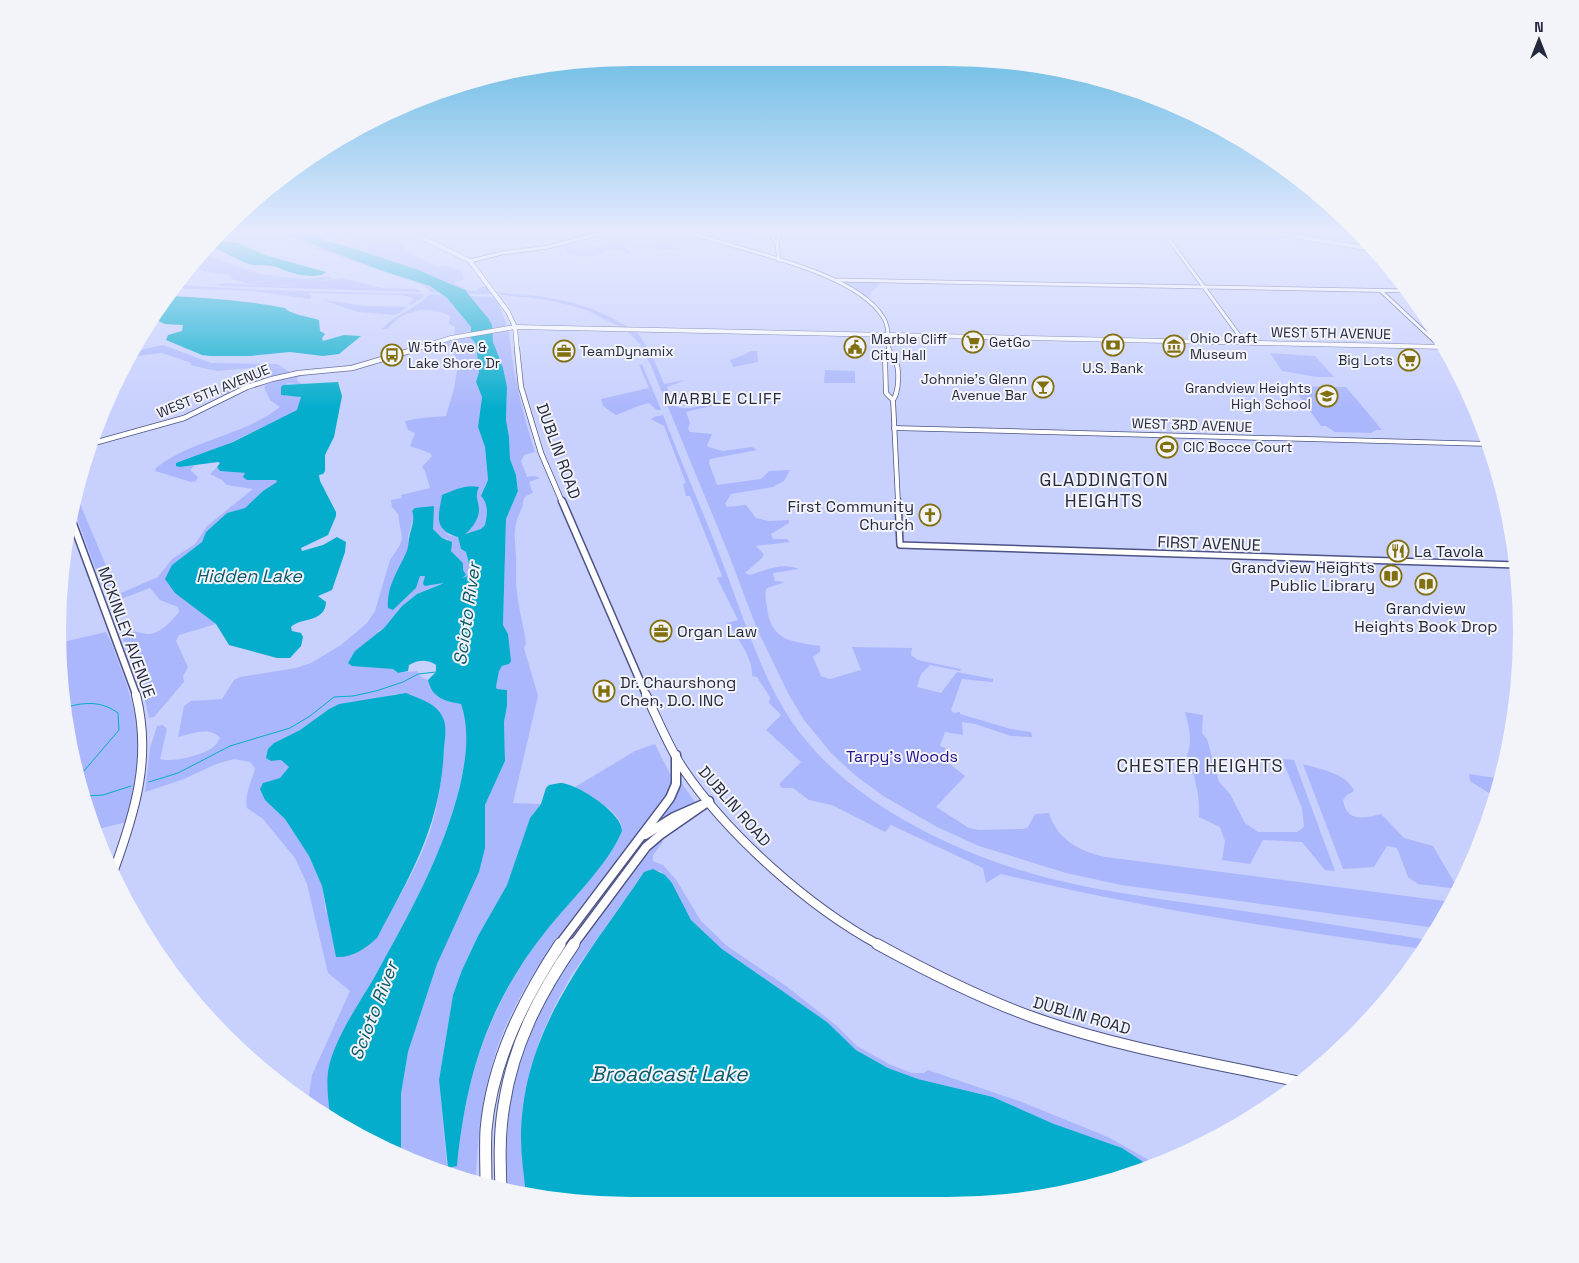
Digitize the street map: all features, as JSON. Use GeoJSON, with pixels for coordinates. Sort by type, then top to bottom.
{"type":"FeatureCollection","features":[{"type":"Feature","properties":{"kind":"highway"},"geometry":{"type":"LineString","coordinates":[[486,1177],[486,1130],[497,1071],[520,1010],[536,980],[563,939],[674,791],[677,774],[676,755]]}},
{"type":"Feature","properties":{"kind":"highway"},"geometry":{"type":"LineString","coordinates":[[637,841],[658,825],[688,809],[709,801]]}},
{"type":"Feature","properties":{"kind":"highway"},"geometry":{"type":"LineString","coordinates":[[501,1181],[499,1155],[503,1112],[510,1072],[520,1040],[539,998],[580,933],[645,849],[666,830],[697,812],[709,801]]}},
{"type":"Feature","properties":{"kind":"main road","name":"DUBLIN ROAD"},"geometry":{"type":"LineString","coordinates":[[492,290],[515,327],[521,387],[541,453],[650,705],[684,770],[739,838],[808,898],[888,952],[951,983],[1035,1018],[1096,1036],[1292,1080]]}},
{"type":"Feature","properties":{"kind":"main road","name":"WEST 5TH AVENUE"},"geometry":{"type":"LineString","coordinates":[[99,442],[177,420],[247,387],[265,381],[300,373],[343,369],[367,364],[456,337],[515,327],[1436,347]]}},
{"type":"Feature","properties":{"kind":"main road","name":"MCKINLEY AVENUE"},"geometry":{"type":"LineString","coordinates":[[75,530],[137,697],[143,732],[142,773],[131,822],[116,864]]}},
{"type":"Feature","properties":{"kind":"street"},"geometry":{"type":"LineString","coordinates":[[851,290],[876,308],[887,324],[890,354],[886,359],[886,393],[893,400]]}},
{"type":"Feature","properties":{"kind":"street"},"geometry":{"type":"LineString","coordinates":[[1206,290],[1244,342]]}},
{"type":"Feature","properties":{"kind":"street"},"geometry":{"type":"LineString","coordinates":[[1377,290],[1399,291]]}},
{"type":"Feature","properties":{"kind":"street"},"geometry":{"type":"LineString","coordinates":[[1381,290],[1426,331]]}},
{"type":"Feature","properties":{"kind":"street"},"geometry":{"type":"LineString","coordinates":[[890,354],[895,359],[898,394],[893,400],[894,428]]}},
{"type":"Feature","properties":{"kind":"street","name":"WEST 3RD AVENUE"},"geometry":{"type":"LineString","coordinates":[[894,428],[1481,444]]}},
{"type":"Feature","properties":{"kind":"street","name":"FIRST AVENUE"},"geometry":{"type":"LineString","coordinates":[[894,428],[900,546],[1509,565]]}},
{"type":"Feature","properties":{"kind":"green space"},"geometry":{"type":"Polygon","coordinates":[[[227,290],[424,294],[421,299],[411,305],[409,304],[414,298],[400,295],[310,293],[308,294],[312,296],[310,299],[254,291],[227,290]]]}},
{"type":"Feature","properties":{"kind":"green space"},"geometry":{"type":"Polygon","coordinates":[[[352,290],[418,290],[422,292],[352,290]]]}},
{"type":"Feature","properties":{"kind":"green space"},"geometry":{"type":"Polygon","coordinates":[[[429,290],[436,290],[440,293],[433,293],[429,290]]]}},
{"type":"Feature","properties":{"kind":"green space"},"geometry":{"type":"Polygon","coordinates":[[[462,290],[488,290],[491,294],[468,294],[462,290]]]}},
{"type":"Feature","properties":{"kind":"green space"},"geometry":{"type":"Polygon","coordinates":[[[855,290],[874,290],[868,297],[855,290]]]}},
{"type":"Feature","properties":{"kind":"green space"},"geometry":{"type":"Polygon","coordinates":[[[498,292],[537,296],[572,303],[595,310],[627,327],[608,321],[588,311],[556,302],[501,295],[498,292]]]}},
{"type":"Feature","properties":{"kind":"green space"},"geometry":{"type":"Polygon","coordinates":[[[430,294],[442,295],[447,298],[471,327],[470,331],[454,335],[455,327],[449,324],[450,316],[425,310],[408,313],[400,317],[388,329],[382,329],[393,319],[418,304],[430,294]]]}},
{"type":"Feature","properties":{"kind":"green space"},"geometry":{"type":"Polygon","coordinates":[[[470,296],[493,297],[499,305],[507,326],[492,328],[486,315],[470,296]]]}},
{"type":"Feature","properties":{"kind":"green space"},"geometry":{"type":"Polygon","coordinates":[[[323,300],[364,306],[407,307],[396,315],[358,312],[323,300]]]}},
{"type":"Feature","properties":{"kind":"green space"},"geometry":{"type":"Polygon","coordinates":[[[506,330],[509,332],[519,393],[535,452],[524,455],[521,461],[527,477],[535,476],[540,478],[529,482],[533,493],[524,498],[516,523],[515,533],[516,582],[526,643],[524,648],[538,696],[513,803],[541,804],[530,818],[507,885],[478,936],[453,995],[439,1080],[447,1165],[457,1166],[461,1133],[474,1071],[495,1013],[509,986],[526,958],[546,931],[588,883],[608,856],[622,831],[621,824],[611,811],[575,787],[635,751],[655,744],[673,780],[667,796],[592,892],[535,970],[512,1013],[494,1058],[486,1088],[479,1134],[476,1175],[450,1167],[401,1147],[401,1094],[408,1052],[484,822],[485,805],[505,761],[504,722],[507,690],[497,689],[496,687],[498,672],[502,666],[509,664],[508,634],[503,625],[506,519],[518,491],[516,475],[510,459],[506,420],[507,395],[492,332],[506,330]]]}},
{"type":"Feature","properties":{"kind":"green space","name":"Tarpy's Woods"},"geometry":{"type":"Polygon","coordinates":[[[636,331],[643,341],[655,362],[664,384],[685,380],[667,387],[672,403],[677,407],[691,408],[731,401],[686,412],[690,423],[688,429],[690,432],[712,434],[707,445],[708,447],[723,451],[752,447],[757,450],[710,459],[709,463],[717,485],[761,479],[769,471],[790,470],[784,481],[773,487],[731,494],[725,504],[727,507],[746,505],[756,518],[769,521],[789,520],[789,523],[771,534],[773,539],[787,539],[790,542],[756,546],[764,554],[745,573],[750,575],[768,569],[787,566],[799,569],[773,573],[775,581],[785,582],[766,590],[769,618],[777,633],[791,641],[820,646],[820,652],[813,657],[821,676],[830,679],[861,670],[852,647],[912,648],[911,655],[918,660],[961,669],[960,671],[930,665],[921,674],[917,687],[941,693],[957,672],[993,679],[993,682],[991,682],[962,679],[951,710],[954,713],[960,712],[960,714],[1011,729],[1031,732],[1032,737],[1011,736],[975,724],[962,722],[963,735],[945,732],[940,746],[948,749],[950,764],[965,776],[936,807],[969,828],[979,830],[1023,829],[1028,827],[1035,814],[1049,813],[1058,830],[1071,843],[1087,852],[1106,857],[1444,901],[1429,927],[1121,885],[1066,873],[979,846],[937,827],[885,797],[856,776],[831,753],[804,720],[789,695],[757,629],[729,555],[652,368],[640,344],[628,332],[636,331]]]}},
{"type":"Feature","properties":{"kind":"green space"},"geometry":{"type":"Polygon","coordinates":[[[470,337],[476,344],[479,372],[476,382],[482,397],[478,427],[485,447],[488,480],[485,486],[487,506],[485,525],[481,529],[465,534],[474,523],[478,512],[474,486],[442,499],[442,506],[439,511],[448,535],[458,537],[461,549],[466,552],[472,575],[465,579],[461,578],[463,563],[451,551],[448,539],[442,538],[433,529],[433,506],[412,511],[414,516],[408,537],[409,547],[388,595],[393,610],[416,588],[420,576],[425,576],[430,586],[445,582],[417,594],[402,606],[384,628],[378,631],[384,667],[393,669],[398,673],[417,671],[421,677],[428,680],[429,687],[449,702],[461,704],[466,734],[464,765],[453,812],[434,861],[399,932],[338,1040],[330,1062],[328,1075],[329,1109],[309,1095],[312,1075],[350,991],[328,973],[307,884],[295,858],[263,819],[247,808],[247,793],[255,768],[250,762],[234,759],[216,764],[184,779],[145,792],[150,748],[157,726],[163,725],[167,729],[160,759],[179,759],[209,750],[220,738],[216,734],[200,732],[178,737],[184,706],[191,701],[222,699],[234,680],[240,677],[296,668],[311,663],[341,645],[367,623],[375,611],[390,560],[400,545],[402,538],[398,514],[392,507],[391,500],[402,498],[401,495],[430,488],[422,467],[432,456],[430,453],[410,446],[415,433],[408,430],[405,421],[446,416],[454,389],[458,364],[451,346],[426,351],[426,349],[470,337]],[[396,694],[361,702],[339,704],[300,730],[274,743],[271,761],[281,760],[290,767],[280,778],[263,783],[265,800],[285,819],[309,856],[322,886],[326,912],[377,938],[414,869],[427,840],[438,801],[445,727],[396,694]]]}},
{"type":"Feature","properties":{"kind":"green space"},"geometry":{"type":"Polygon","coordinates":[[[163,345],[211,363],[277,364],[291,373],[253,383],[227,395],[216,394],[241,378],[262,378],[269,375],[272,371],[252,368],[217,371],[190,365],[191,363],[162,353],[138,356],[142,350],[163,345]]]}},
{"type":"Feature","properties":{"kind":"green space"},"geometry":{"type":"Polygon","coordinates":[[[750,351],[757,351],[758,362],[733,367],[730,360],[750,351]]]}},
{"type":"Feature","properties":{"kind":"green space"},"geometry":{"type":"Polygon","coordinates":[[[1270,353],[1315,356],[1334,377],[1317,377],[1282,371],[1270,353]]]}},
{"type":"Feature","properties":{"kind":"green space"},"geometry":{"type":"Polygon","coordinates":[[[642,364],[661,410],[657,410],[649,403],[616,415],[603,406],[601,399],[649,388],[639,365],[642,364]]]}},
{"type":"Feature","properties":{"kind":"green space"},"geometry":{"type":"Polygon","coordinates":[[[825,370],[855,371],[855,383],[824,383],[825,370]]]}},
{"type":"Feature","properties":{"kind":"green space"},"geometry":{"type":"Polygon","coordinates":[[[307,373],[297,378],[298,382],[307,385],[287,383],[285,396],[302,398],[298,410],[180,467],[195,465],[190,470],[198,477],[196,481],[191,482],[155,471],[156,468],[170,458],[186,450],[251,425],[266,417],[280,407],[270,400],[264,387],[268,381],[307,373]]]}},
{"type":"Feature","properties":{"kind":"green space"},"geometry":{"type":"Polygon","coordinates":[[[1292,386],[1346,387],[1382,430],[1376,430],[1371,433],[1335,432],[1326,426],[1321,426],[1292,386]]]}},
{"type":"Feature","properties":{"kind":"green space"},"geometry":{"type":"Polygon","coordinates":[[[663,415],[755,650],[780,703],[813,748],[840,775],[871,799],[904,820],[940,839],[1012,868],[1048,878],[1115,892],[1421,939],[1417,946],[1416,948],[1158,907],[1001,874],[986,883],[983,868],[891,825],[885,832],[832,805],[809,800],[793,788],[782,788],[779,784],[801,762],[766,730],[781,715],[769,703],[770,697],[757,677],[752,676],[752,669],[747,655],[727,623],[738,620],[717,578],[722,576],[690,496],[686,496],[683,484],[686,483],[664,426],[651,419],[663,415]]]}},
{"type":"Feature","properties":{"kind":"green space"},"geometry":{"type":"Polygon","coordinates":[[[217,467],[220,471],[245,473],[247,480],[276,480],[278,482],[263,491],[245,508],[227,513],[206,532],[202,542],[172,565],[201,612],[216,624],[179,635],[176,641],[188,667],[183,676],[184,682],[154,717],[149,718],[142,687],[122,637],[123,634],[129,632],[152,634],[156,632],[165,627],[176,616],[179,612],[178,607],[160,600],[150,588],[121,599],[112,599],[116,595],[158,577],[172,559],[195,544],[207,526],[253,489],[227,485],[210,474],[217,467]]]}},
{"type":"Feature","properties":{"kind":"green space"},"geometry":{"type":"Polygon","coordinates":[[[81,506],[114,585],[107,590],[103,589],[77,519],[81,506]]]}},
{"type":"Feature","properties":{"kind":"green space"},"geometry":{"type":"Polygon","coordinates":[[[106,632],[127,685],[137,725],[138,753],[127,822],[102,828],[96,813],[77,742],[67,668],[66,641],[106,632]]]}},
{"type":"Feature","properties":{"kind":"green space"},"geometry":{"type":"Polygon","coordinates":[[[1185,712],[1203,715],[1202,733],[1207,739],[1219,782],[1230,794],[1245,823],[1258,832],[1297,832],[1304,827],[1302,808],[1282,759],[1294,760],[1335,871],[1325,870],[1302,842],[1263,840],[1250,864],[1222,860],[1225,841],[1220,827],[1199,817],[1199,801],[1187,756],[1190,739],[1185,712]]]}},
{"type":"Feature","properties":{"kind":"green space"},"geometry":{"type":"Polygon","coordinates":[[[1303,764],[1339,776],[1350,785],[1354,791],[1343,800],[1348,812],[1352,815],[1362,818],[1381,814],[1404,838],[1433,846],[1454,882],[1451,888],[1418,884],[1408,877],[1397,848],[1387,846],[1374,867],[1343,869],[1303,764]]]}},
{"type":"Feature","properties":{"kind":"green space"},"geometry":{"type":"Polygon","coordinates":[[[1469,774],[1493,778],[1489,793],[1470,781],[1469,774]]]}},
{"type":"Feature","properties":{"kind":"green space"},"geometry":{"type":"Polygon","coordinates":[[[681,782],[695,802],[654,825],[677,794],[681,782]]]}},
{"type":"Feature","properties":{"kind":"green space"},"geometry":{"type":"Polygon","coordinates":[[[662,840],[663,842],[653,855],[653,861],[663,865],[677,881],[701,921],[727,946],[786,986],[837,1026],[857,1046],[891,1065],[912,1073],[924,1073],[928,1070],[1019,1101],[1108,1137],[1148,1160],[1141,1163],[993,1097],[918,1079],[888,1068],[856,1050],[827,1022],[722,949],[691,920],[672,883],[660,871],[644,872],[571,976],[555,1005],[540,1039],[530,1072],[524,1171],[525,1187],[508,1183],[507,1142],[512,1095],[529,1037],[541,1010],[572,958],[647,855],[662,840]]]}},
{"type":"Feature","properties":{"kind":"water","name":"Scioto River"},"geometry":{"type":"Polygon","coordinates":[[[436,290],[465,290],[488,318],[492,325],[493,342],[503,368],[507,387],[506,420],[510,459],[516,475],[518,491],[506,519],[503,625],[508,634],[511,661],[509,664],[502,666],[499,671],[496,687],[497,689],[507,690],[504,722],[505,761],[485,805],[485,848],[479,872],[437,964],[408,1052],[401,1094],[401,1147],[329,1109],[327,1088],[328,1068],[344,1029],[412,908],[444,836],[453,812],[462,776],[466,745],[464,714],[461,704],[440,698],[432,691],[428,680],[436,672],[436,665],[433,663],[426,661],[416,662],[409,665],[408,671],[398,673],[393,669],[352,666],[348,663],[355,651],[384,628],[402,606],[417,594],[444,583],[425,586],[423,584],[425,576],[420,576],[416,588],[393,610],[388,608],[389,593],[393,579],[408,548],[413,520],[412,511],[415,508],[434,506],[433,529],[442,538],[452,542],[451,551],[463,563],[463,570],[466,575],[462,578],[472,575],[466,552],[461,549],[458,537],[444,530],[439,520],[442,495],[465,487],[479,487],[477,496],[479,510],[478,517],[465,534],[481,529],[485,525],[487,513],[484,499],[481,496],[488,480],[485,447],[478,427],[482,397],[476,382],[479,372],[476,344],[470,337],[471,327],[447,298],[436,290]]]}},
{"type":"Feature","properties":{"kind":"water"},"geometry":{"type":"Polygon","coordinates":[[[176,296],[257,303],[285,308],[295,314],[319,320],[320,331],[325,334],[322,338],[323,341],[344,335],[361,336],[339,354],[323,356],[290,352],[250,356],[210,356],[202,355],[166,340],[168,335],[182,331],[183,325],[165,324],[159,321],[176,296]]]}},
{"type":"Feature","properties":{"kind":"water","name":"Hidden Lake"},"geometry":{"type":"Polygon","coordinates":[[[338,382],[342,396],[334,437],[325,455],[325,471],[319,475],[320,481],[336,512],[336,516],[328,535],[301,548],[302,551],[323,545],[337,537],[346,542],[345,552],[332,590],[318,596],[326,602],[325,609],[317,617],[291,627],[292,631],[301,633],[303,637],[301,646],[290,658],[277,658],[229,645],[216,624],[175,593],[165,579],[172,565],[202,542],[206,532],[227,513],[245,508],[263,491],[277,482],[276,480],[247,480],[243,477],[245,473],[220,471],[217,467],[220,463],[218,462],[180,467],[176,466],[176,463],[233,442],[297,410],[301,397],[281,395],[281,387],[283,385],[338,382]]]}},
{"type":"Feature","properties":{"kind":"water"},"geometry":{"type":"Polygon","coordinates":[[[406,693],[432,705],[440,713],[444,721],[445,741],[442,776],[431,825],[413,869],[377,938],[358,952],[336,957],[322,886],[309,856],[285,819],[265,800],[260,789],[263,783],[280,778],[289,767],[281,760],[271,761],[266,758],[268,749],[274,743],[300,730],[339,704],[406,693]]]}},
{"type":"Feature","properties":{"kind":"water"},"geometry":{"type":"Polygon","coordinates":[[[567,784],[587,793],[615,816],[622,831],[616,844],[588,883],[546,931],[526,958],[495,1013],[474,1071],[461,1133],[457,1166],[451,1167],[448,1166],[439,1080],[453,995],[478,936],[507,885],[530,818],[541,804],[546,788],[549,785],[567,784]]]}},
{"type":"Feature","properties":{"kind":"water","name":"Broadcast Lake"},"geometry":{"type":"Polygon","coordinates":[[[653,869],[665,875],[672,883],[691,920],[722,949],[827,1022],[856,1050],[888,1068],[918,1079],[993,1097],[1054,1124],[1122,1148],[1143,1162],[1058,1186],[984,1196],[632,1197],[595,1196],[525,1187],[521,1138],[524,1099],[533,1062],[545,1028],[580,965],[644,872],[653,869]]]}},
{"type":"Feature","properties":{"kind":"waterway"},"geometry":{"type":"LineString","coordinates":[[149,782],[178,773],[230,746],[290,728],[310,716],[334,697],[353,696],[376,691],[403,682],[418,674],[436,672]]}},
{"type":"Feature","properties":{"kind":"waterway"},"geometry":{"type":"LineString","coordinates":[[71,706],[80,704],[100,705],[106,706],[118,713],[119,730],[84,771]]}},
{"type":"Feature","properties":{"kind":"waterway"},"geometry":{"type":"LineString","coordinates":[[91,796],[103,795],[131,786]]}},
{"type":"Feature","properties":{"kind":"place","name":"GetGo"},"geometry":{"type":"Point","coordinates":[973,342]}},
{"type":"Feature","properties":{"kind":"place","name":"U.S. Bank"},"geometry":{"type":"Point","coordinates":[1113,345]}},
{"type":"Feature","properties":{"kind":"place","name":"Ohio Craft Museum"},"geometry":{"type":"Point","coordinates":[1174,346]}},
{"type":"Feature","properties":{"kind":"place","name":"Marble Cliff City Hall"},"geometry":{"type":"Point","coordinates":[855,347]}},
{"type":"Feature","properties":{"kind":"place","name":"TeamDynamix"},"geometry":{"type":"Point","coordinates":[564,351]}},
{"type":"Feature","properties":{"kind":"place","name":"W 5th Ave & Lake Shore Dr"},"geometry":{"type":"Point","coordinates":[392,355]}},
{"type":"Feature","properties":{"kind":"place","name":"Big Lots"},"geometry":{"type":"Point","coordinates":[1409,360]}},
{"type":"Feature","properties":{"kind":"place","name":"Johnnie's Glenn Avenue Bar"},"geometry":{"type":"Point","coordinates":[1043,387]}},
{"type":"Feature","properties":{"kind":"place","name":"Grandview Heights High School"},"geometry":{"type":"Point","coordinates":[1327,396]}},
{"type":"Feature","properties":{"kind":"place","name":"CIC Bocce Court"},"geometry":{"type":"Point","coordinates":[1167,447]}},
{"type":"Feature","properties":{"kind":"place","name":"First Community Church"},"geometry":{"type":"Point","coordinates":[930,515]}},
{"type":"Feature","properties":{"kind":"place","name":"La Tavola"},"geometry":{"type":"Point","coordinates":[1398,551]}},
{"type":"Feature","properties":{"kind":"place","name":"Grandview Heights Public Library"},"geometry":{"type":"Point","coordinates":[1391,576]}},
{"type":"Feature","properties":{"kind":"place","name":"Grandview Heights Book Drop"},"geometry":{"type":"Point","coordinates":[1426,584]}},
{"type":"Feature","properties":{"kind":"place","name":"Organ Law"},"geometry":{"type":"Point","coordinates":[661,631]}},
{"type":"Feature","properties":{"kind":"place","name":"Dr. Chaurshong Chen, D.O. INC"},"geometry":{"type":"Point","coordinates":[604,691]}},
{"type":"Feature","properties":{"kind":"district","name":"MARBLE CLIFF"},"geometry":{"type":"Point","coordinates":[723,398]}},
{"type":"Feature","properties":{"kind":"district","name":"GLADDINGTON HEIGHTS"},"geometry":{"type":"Point","coordinates":[1104,490]}},
{"type":"Feature","properties":{"kind":"district","name":"CHESTER HEIGHTS"},"geometry":{"type":"Point","coordinates":[1200,766]}}]}
